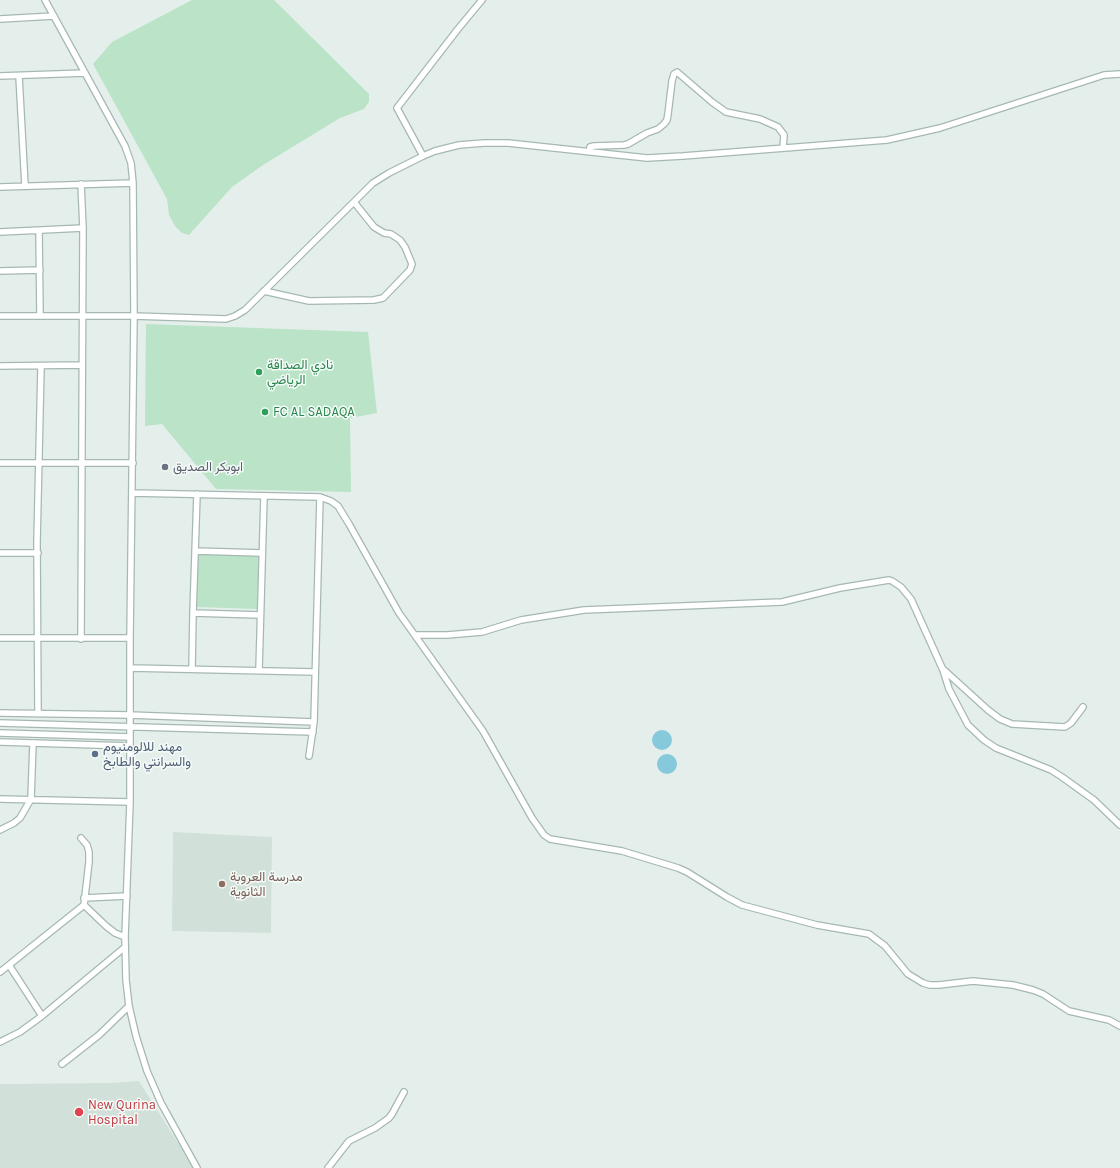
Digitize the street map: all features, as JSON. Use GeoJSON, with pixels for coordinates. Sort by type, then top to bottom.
{"type":"FeatureCollection","features":[{"type":"Feature","properties":{"kind":"street"},"geometry":{"type":"LineString","coordinates":[[45,0],[125,146],[131,163],[133,183],[134,316],[130,638],[130,802],[125,937],[126,980],[129,1006],[143,1057],[158,1096],[197,1168]]}},
{"type":"Feature","properties":{"kind":"street"},"geometry":{"type":"LineString","coordinates":[[423,156],[397,108],[482,0]]}},
{"type":"Feature","properties":{"kind":"street"},"geometry":{"type":"LineString","coordinates":[[0,19],[54,16]]}},
{"type":"Feature","properties":{"kind":"street"},"geometry":{"type":"LineString","coordinates":[[589,152],[590,147],[594,146],[628,144],[646,133],[658,129],[664,124],[667,120],[673,76],[677,72],[716,106],[726,112],[760,119],[778,127],[784,135],[783,148]]}},
{"type":"Feature","properties":{"kind":"street"},"geometry":{"type":"LineString","coordinates":[[0,76],[85,73]]}},
{"type":"Feature","properties":{"kind":"street"},"geometry":{"type":"LineString","coordinates":[[0,316],[134,316],[226,319],[235,316],[245,310],[373,183],[423,156],[435,151],[459,145],[484,143],[530,145],[647,158],[678,157],[887,140],[940,128],[1104,75],[1120,74]]}},
{"type":"Feature","properties":{"kind":"street"},"geometry":{"type":"LineString","coordinates":[[19,76],[25,186]]}},
{"type":"Feature","properties":{"kind":"street"},"geometry":{"type":"LineString","coordinates":[[0,187],[133,183]]}},
{"type":"Feature","properties":{"kind":"street"},"geometry":{"type":"LineString","coordinates":[[81,184],[83,228],[82,639]]}},
{"type":"Feature","properties":{"kind":"street"},"geometry":{"type":"LineString","coordinates":[[264,291],[309,301],[374,300],[383,298],[410,270],[412,264],[405,247],[400,240],[391,234],[384,233],[374,227],[354,202]]}},
{"type":"Feature","properties":{"kind":"street"},"geometry":{"type":"LineString","coordinates":[[0,232],[83,228]]}},
{"type":"Feature","properties":{"kind":"street"},"geometry":{"type":"LineString","coordinates":[[39,231],[40,316]]}},
{"type":"Feature","properties":{"kind":"street"},"geometry":{"type":"LineString","coordinates":[[0,271],[40,270]]}},
{"type":"Feature","properties":{"kind":"street"},"geometry":{"type":"LineString","coordinates":[[0,366],[82,365]]}},
{"type":"Feature","properties":{"kind":"street"},"geometry":{"type":"LineString","coordinates":[[38,714],[38,553],[41,366]]}},
{"type":"Feature","properties":{"kind":"street"},"geometry":{"type":"LineString","coordinates":[[0,463],[133,463]]}},
{"type":"Feature","properties":{"kind":"street"},"geometry":{"type":"LineString","coordinates":[[132,493],[320,497],[331,501],[338,506],[399,613],[480,725],[539,830],[546,837],[613,848],[687,872],[742,905],[817,925],[869,934],[885,946],[908,974],[923,983],[939,985],[973,981],[1023,987],[1042,994],[1069,1011],[1109,1020],[1120,1026]]}},
{"type":"Feature","properties":{"kind":"street"},"geometry":{"type":"LineString","coordinates":[[192,669],[197,494]]}},
{"type":"Feature","properties":{"kind":"street"},"geometry":{"type":"LineString","coordinates":[[259,670],[264,496]]}},
{"type":"Feature","properties":{"kind":"street"},"geometry":{"type":"LineString","coordinates":[[309,756],[314,722],[320,497]]}},
{"type":"Feature","properties":{"kind":"street"},"geometry":{"type":"LineString","coordinates":[[195,551],[262,553]]}},
{"type":"Feature","properties":{"kind":"street"},"geometry":{"type":"LineString","coordinates":[[0,553],[38,553]]}},
{"type":"Feature","properties":{"kind":"street"},"geometry":{"type":"LineString","coordinates":[[414,635],[447,635],[482,632],[521,620],[584,610],[782,602],[840,588],[889,580],[901,587],[911,599],[943,670],[949,689],[968,725],[975,733],[996,748],[1056,773],[1094,800],[1120,825]]}},
{"type":"Feature","properties":{"kind":"street"},"geometry":{"type":"LineString","coordinates":[[193,613],[260,615]]}},
{"type":"Feature","properties":{"kind":"street"},"geometry":{"type":"LineString","coordinates":[[0,638],[130,638]]}},
{"type":"Feature","properties":{"kind":"street"},"geometry":{"type":"LineString","coordinates":[[130,668],[315,672]]}},
{"type":"Feature","properties":{"kind":"street"},"geometry":{"type":"LineString","coordinates":[[943,670],[988,710],[1000,719],[1012,724],[1065,727],[1071,724],[1083,707]]}},
{"type":"Feature","properties":{"kind":"street"},"geometry":{"type":"LineString","coordinates":[[0,713],[314,722]]}},
{"type":"Feature","properties":{"kind":"street"},"geometry":{"type":"LineString","coordinates":[[0,723],[313,732]]}},
{"type":"Feature","properties":{"kind":"street"},"geometry":{"type":"LineString","coordinates":[[0,733],[130,736]]}},
{"type":"Feature","properties":{"kind":"street"},"geometry":{"type":"LineString","coordinates":[[0,742],[130,746]]}},
{"type":"Feature","properties":{"kind":"street"},"geometry":{"type":"LineString","coordinates":[[0,830],[20,818],[31,799],[33,743]]}},
{"type":"Feature","properties":{"kind":"street"},"geometry":{"type":"LineString","coordinates":[[0,799],[130,802]]}},
{"type":"Feature","properties":{"kind":"street"},"geometry":{"type":"LineString","coordinates":[[81,838],[87,845],[89,852],[84,905],[106,926],[115,933],[125,937]]}},
{"type":"Feature","properties":{"kind":"street"},"geometry":{"type":"LineString","coordinates":[[84,898],[127,896]]}},
{"type":"Feature","properties":{"kind":"street"},"geometry":{"type":"LineString","coordinates":[[0,972],[84,905]]}},
{"type":"Feature","properties":{"kind":"street"},"geometry":{"type":"LineString","coordinates":[[0,1042],[20,1032],[42,1016],[125,947]]}},
{"type":"Feature","properties":{"kind":"street"},"geometry":{"type":"LineString","coordinates":[[9,965],[42,1016]]}},
{"type":"Feature","properties":{"kind":"street"},"geometry":{"type":"LineString","coordinates":[[62,1064],[99,1035],[129,1006]]}},
{"type":"Feature","properties":{"kind":"street"},"geometry":{"type":"LineString","coordinates":[[328,1168],[349,1141],[375,1128],[389,1118],[404,1092]]}},
{"type":"Feature","properties":{"kind":"shaded area","name":"مدرسة العروبة الثانوية"},"geometry":{"type":"Polygon","coordinates":[[[173,832],[272,837],[271,933],[172,931],[173,832]]]}},
{"type":"Feature","properties":{"kind":"shaded area","name":"New Qurina Hospital"},"geometry":{"type":"Polygon","coordinates":[[[139,1081],[176,1140],[188,1155],[194,1168],[0,1168],[0,1084],[112,1083],[139,1081]]]}},
{"type":"Feature","properties":{"kind":"green space"},"geometry":{"type":"Polygon","coordinates":[[[192,0],[274,0],[369,94],[369,102],[364,109],[340,118],[263,165],[232,187],[189,235],[182,233],[175,226],[169,215],[167,199],[93,64],[112,42],[192,0]]]}},
{"type":"Feature","properties":{"kind":"green space","name":"نادي الصداقة الرياضي"},"geometry":{"type":"Polygon","coordinates":[[[146,324],[368,332],[377,413],[350,418],[351,492],[216,489],[162,424],[145,426],[146,324]]]}},
{"type":"Feature","properties":{"kind":"green space"},"geometry":{"type":"Polygon","coordinates":[[[198,553],[259,555],[257,609],[196,607],[198,553]]]}},
{"type":"Feature","properties":{"kind":"water"},"geometry":{"type":"Polygon","coordinates":[[[658,730],[666,730],[672,736],[672,744],[666,750],[658,750],[652,744],[652,736],[658,730]]]}},
{"type":"Feature","properties":{"kind":"water"},"geometry":{"type":"Polygon","coordinates":[[[663,754],[671,754],[677,760],[677,768],[671,774],[663,774],[657,768],[657,760],[663,754]]]}},
{"type":"Feature","properties":{"kind":"place","name":"نادي الصداقة الرياضي"},"geometry":{"type":"Point","coordinates":[259,372]}},
{"type":"Feature","properties":{"kind":"place","name":"FC AL SADAQA"},"geometry":{"type":"Point","coordinates":[265,412]}},
{"type":"Feature","properties":{"kind":"place","name":"ابوبكر الصديق"},"geometry":{"type":"Point","coordinates":[165,467]}},
{"type":"Feature","properties":{"kind":"place","name":"مهند للالومنيوم والسرانتي والطابخ"},"geometry":{"type":"Point","coordinates":[95,754]}},
{"type":"Feature","properties":{"kind":"place","name":"مدرسة العروبة الثانوية"},"geometry":{"type":"Point","coordinates":[222,884]}},
{"type":"Feature","properties":{"kind":"place","name":"New Qurina Hospital"},"geometry":{"type":"Point","coordinates":[79,1112]}}]}
